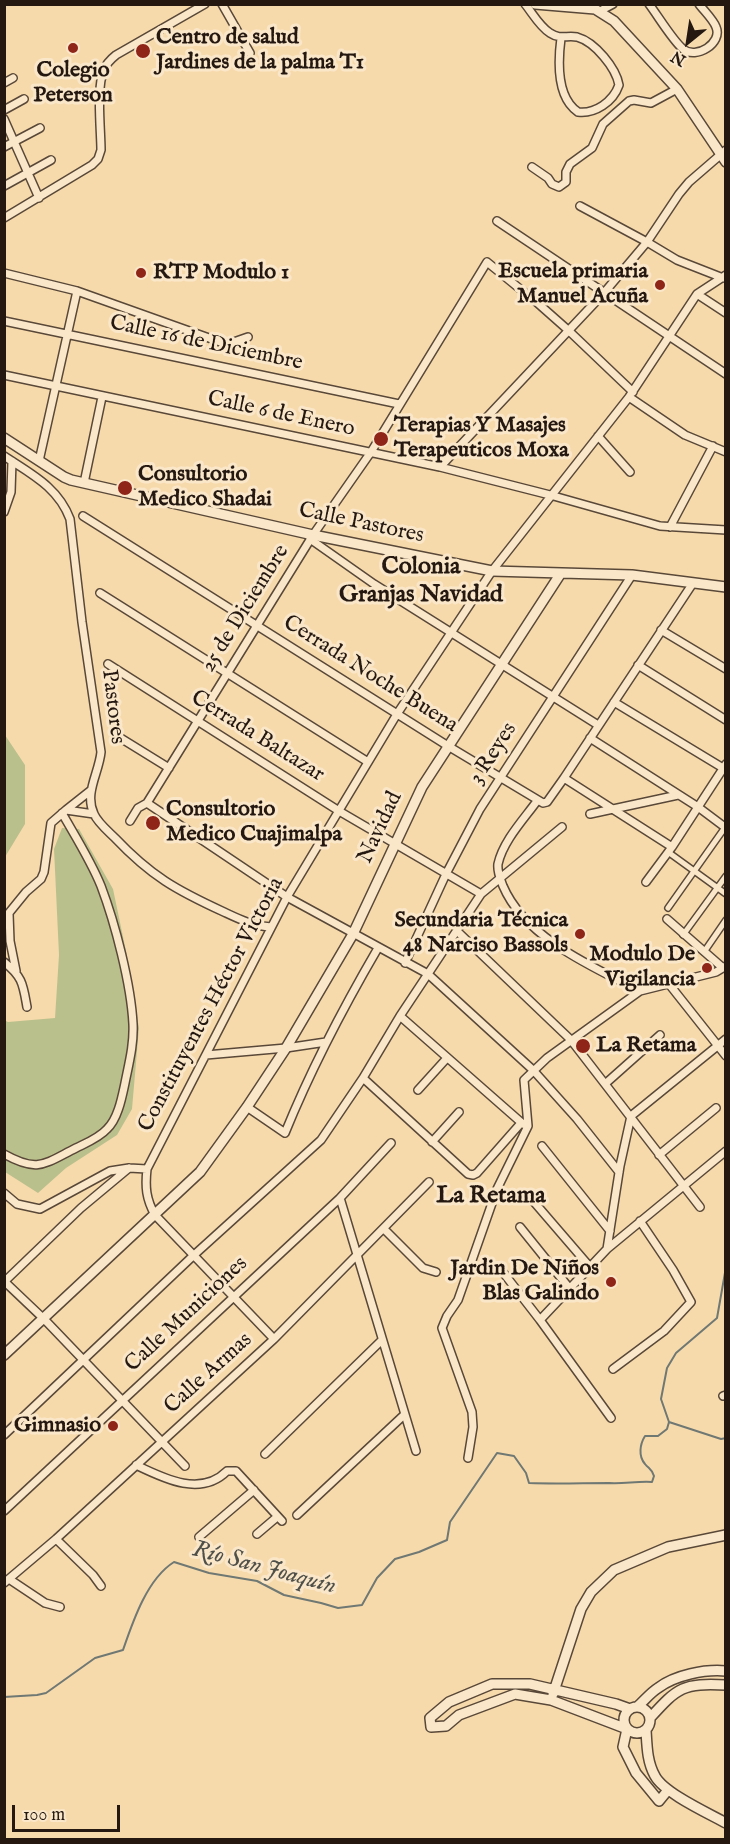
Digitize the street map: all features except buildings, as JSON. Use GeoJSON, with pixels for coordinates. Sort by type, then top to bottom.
{"type":"FeatureCollection","features":[{"type":"Feature","properties":{"kind":"street"},"geometry":{"type":"LineString","coordinates":[[4,218],[98,159],[101,150],[100,83],[103,71],[109,62],[116,55],[206,4]]}},
{"type":"Feature","properties":{"kind":"street"},"geometry":{"type":"LineString","coordinates":[[222,4],[250,53]]}},
{"type":"Feature","properties":{"kind":"street"},"geometry":{"type":"LineString","coordinates":[[525,4],[546,30],[561,38],[576,37],[586,42],[600,52],[615,72],[619,85],[597,110],[578,112],[567,102],[558,59],[561,38]]}},
{"type":"Feature","properties":{"kind":"street"},"geometry":{"type":"LineString","coordinates":[[440,468],[603,294],[647,242],[689,182],[724,156],[677,89],[614,21],[600,11],[535,4]]}},
{"type":"Feature","properties":{"kind":"street"},"geometry":{"type":"LineString","coordinates":[[600,11],[613,4]]}},
{"type":"Feature","properties":{"kind":"street"},"geometry":{"type":"LineString","coordinates":[[649,4],[683,49],[692,54],[700,53],[713,43],[717,35],[716,27],[699,4]]}},
{"type":"Feature","properties":{"kind":"street"},"geometry":{"type":"LineString","coordinates":[[4,83],[13,78]]}},
{"type":"Feature","properties":{"kind":"street"},"geometry":{"type":"LineString","coordinates":[[532,167],[559,187],[566,182],[566,172],[570,164],[592,148],[603,124],[629,101],[651,103],[677,89]]}},
{"type":"Feature","properties":{"kind":"street"},"geometry":{"type":"LineString","coordinates":[[6,109],[24,99]]}},
{"type":"Feature","properties":{"kind":"street"},"geometry":{"type":"LineString","coordinates":[[4,119],[39,198]]}},
{"type":"Feature","properties":{"kind":"street"},"geometry":{"type":"LineString","coordinates":[[4,147],[40,128]]}},
{"type":"Feature","properties":{"kind":"street"},"geometry":{"type":"LineString","coordinates":[[4,186],[51,160]]}},
{"type":"Feature","properties":{"kind":"street"},"geometry":{"type":"LineString","coordinates":[[580,206],[677,260],[724,277]]}},
{"type":"Feature","properties":{"kind":"street"},"geometry":{"type":"LineString","coordinates":[[497,221],[603,294],[726,374]]}},
{"type":"Feature","properties":{"kind":"street","name":"25 de Diciembre"},"geometry":{"type":"LineString","coordinates":[[130,821],[138,808],[147,803],[311,537],[371,452],[487,262],[525,293]]}},
{"type":"Feature","properties":{"kind":"street"},"geometry":{"type":"LineString","coordinates":[[4,273],[77,291],[223,343],[228,344],[248,337]]}},
{"type":"Feature","properties":{"kind":"street","name":"Constituyentes Héctor Victoria"},"geometry":{"type":"LineString","coordinates":[[147,1168],[287,897],[397,714],[492,571],[631,394],[698,294],[724,277]]}},
{"type":"Feature","properties":{"kind":"street"},"geometry":{"type":"LineString","coordinates":[[39,461],[77,291]]}},
{"type":"Feature","properties":{"kind":"street"},"geometry":{"type":"LineString","coordinates":[[698,294],[726,313]]}},
{"type":"Feature","properties":{"kind":"street"},"geometry":{"type":"LineString","coordinates":[[533,299],[568,330],[631,394],[685,435],[726,452]]}},
{"type":"Feature","properties":{"kind":"street","name":"Calle 16 de Diciembre"},"geometry":{"type":"LineString","coordinates":[[4,321],[399,404]]}},
{"type":"Feature","properties":{"kind":"street","name":"Calle 6 de Enero"},"geometry":{"type":"LineString","coordinates":[[4,375],[371,452],[550,495],[649,524],[726,530]]}},
{"type":"Feature","properties":{"kind":"street"},"geometry":{"type":"LineString","coordinates":[[84,483],[102,397]]}},
{"type":"Feature","properties":{"kind":"street"},"geometry":{"type":"LineString","coordinates":[[598,436],[630,472]]}},
{"type":"Feature","properties":{"kind":"street","name":"Calle Pastores"},"geometry":{"type":"LineString","coordinates":[[4,438],[64,477],[311,537],[492,571],[632,575],[726,587]]}},
{"type":"Feature","properties":{"kind":"street"},"geometry":{"type":"LineString","coordinates":[[670,527],[712,447]]}},
{"type":"Feature","properties":{"kind":"street","name":"Pastores"},"geometry":{"type":"LineString","coordinates":[[4,456],[50,486],[65,506],[70,519],[101,752],[90,791],[94,814]]}},
{"type":"Feature","properties":{"kind":"street"},"geometry":{"type":"LineString","coordinates":[[4,512],[11,492],[12,461]]}},
{"type":"Feature","properties":{"kind":"street","name":"Cerrada Noche Buena"},"geometry":{"type":"LineString","coordinates":[[83,516],[537,801],[548,802],[564,778]]}},
{"type":"Feature","properties":{"kind":"street"},"geometry":{"type":"LineString","coordinates":[[311,537],[374,584],[598,725]]}},
{"type":"Feature","properties":{"kind":"street","name":"Navidad"},"geometry":{"type":"LineString","coordinates":[[4,1355],[200,1172],[248,1107],[286,1048],[353,934],[422,787],[561,573]]}},
{"type":"Feature","properties":{"kind":"street","name":"3 Reyes"},"geometry":{"type":"LineString","coordinates":[[405,963],[446,874],[480,809],[632,575]]}},
{"type":"Feature","properties":{"kind":"street"},"geometry":{"type":"LineString","coordinates":[[693,583],[564,778],[670,850],[726,894]]}},
{"type":"Feature","properties":{"kind":"street"},"geometry":{"type":"LineString","coordinates":[[100,593],[368,762]]}},
{"type":"Feature","properties":{"kind":"street"},"geometry":{"type":"LineString","coordinates":[[661,630],[726,669]]}},
{"type":"Feature","properties":{"kind":"street","name":"Cerrada Baltazar"},"geometry":{"type":"LineString","coordinates":[[108,664],[339,811],[481,894]]}},
{"type":"Feature","properties":{"kind":"street"},"geometry":{"type":"LineString","coordinates":[[638,665],[726,720]]}},
{"type":"Feature","properties":{"kind":"street"},"geometry":{"type":"LineString","coordinates":[[614,702],[724,766],[670,850],[646,882]]}},
{"type":"Feature","properties":{"kind":"street"},"geometry":{"type":"LineString","coordinates":[[114,734],[169,768]]}},
{"type":"Feature","properties":{"kind":"street"},"geometry":{"type":"LineString","coordinates":[[590,738],[698,807],[725,827],[668,908]]}},
{"type":"Feature","properties":{"kind":"street"},"geometry":{"type":"LineString","coordinates":[[16,971],[7,916],[26,892],[41,879],[51,824],[90,791]]}},
{"type":"Feature","properties":{"kind":"street"},"geometry":{"type":"LineString","coordinates":[[590,814],[678,795]]}},
{"type":"Feature","properties":{"kind":"street"},"geometry":{"type":"LineString","coordinates":[[537,801],[512,835],[500,858],[497,872],[514,907],[542,933],[591,967],[640,991]]}},
{"type":"Feature","properties":{"kind":"street"},"geometry":{"type":"LineString","coordinates":[[147,803],[287,897],[428,974],[533,1070],[578,1119],[619,1172]]}},
{"type":"Feature","properties":{"kind":"street"},"geometry":{"type":"LineString","coordinates":[[64,811],[94,814],[136,860],[160,880],[186,895],[257,926],[271,927]]}},
{"type":"Feature","properties":{"kind":"street"},"geometry":{"type":"LineString","coordinates":[[4,1154],[28,1166],[45,1164],[93,1140],[108,1129],[123,1094],[132,1049],[133,1025],[129,994],[112,920],[100,884],[64,811]]}},
{"type":"Feature","properties":{"kind":"street"},"geometry":{"type":"LineString","coordinates":[[4,1435],[321,1140],[481,894],[562,827]]}},
{"type":"Feature","properties":{"kind":"street"},"geometry":{"type":"LineString","coordinates":[[683,935],[726,876]]}},
{"type":"Feature","properties":{"kind":"street"},"geometry":{"type":"LineString","coordinates":[[468,1458],[473,1427],[472,1412],[442,1328],[458,1300],[497,1189],[524,1124],[524,1080],[571,1040],[640,991],[725,968],[666,919]]}},
{"type":"Feature","properties":{"kind":"street"},"geometry":{"type":"LineString","coordinates":[[704,952],[726,920]]}},
{"type":"Feature","properties":{"kind":"street"},"geometry":{"type":"LineString","coordinates":[[457,931],[571,1040],[700,1206]]}},
{"type":"Feature","properties":{"kind":"street"},"geometry":{"type":"LineString","coordinates":[[248,1107],[285,1133],[305,1083],[378,948]]}},
{"type":"Feature","properties":{"kind":"street"},"geometry":{"type":"LineString","coordinates":[[4,962],[16,971],[23,982],[27,1007]]}},
{"type":"Feature","properties":{"kind":"street"},"geometry":{"type":"LineString","coordinates":[[669,984],[726,1056]]}},
{"type":"Feature","properties":{"kind":"street"},"geometry":{"type":"LineString","coordinates":[[400,1016],[524,1124]]}},
{"type":"Feature","properties":{"kind":"street"},"geometry":{"type":"LineString","coordinates":[[605,1084],[660,1035]]}},
{"type":"Feature","properties":{"kind":"street"},"geometry":{"type":"LineString","coordinates":[[607,1249],[619,1172],[631,1116],[726,1039]]}},
{"type":"Feature","properties":{"kind":"street"},"geometry":{"type":"LineString","coordinates":[[206,1055],[326,1042]]}},
{"type":"Feature","properties":{"kind":"street"},"geometry":{"type":"LineString","coordinates":[[418,1090],[447,1058]]}},
{"type":"Feature","properties":{"kind":"street"},"geometry":{"type":"LineString","coordinates":[[363,1078],[468,1174],[477,1173],[524,1124]]}},
{"type":"Feature","properties":{"kind":"street"},"geometry":{"type":"LineString","coordinates":[[659,1155],[716,1108]]}},
{"type":"Feature","properties":{"kind":"street"},"geometry":{"type":"LineString","coordinates":[[432,1142],[459,1112]]}},
{"type":"Feature","properties":{"kind":"street","name":"Calle Municiones"},"geometry":{"type":"LineString","coordinates":[[4,1511],[340,1198],[391,1143]]}},
{"type":"Feature","properties":{"kind":"street"},"geometry":{"type":"LineString","coordinates":[[542,1146],[610,1230]]}},
{"type":"Feature","properties":{"kind":"street"},"geometry":{"type":"LineString","coordinates":[[540,1320],[607,1249],[726,1151]]}},
{"type":"Feature","properties":{"kind":"street"},"geometry":{"type":"LineString","coordinates":[[129,1167],[81,1208],[5,1281],[185,1466]]}},
{"type":"Feature","properties":{"kind":"street"},"geometry":{"type":"LineString","coordinates":[[4,1194],[17,1204],[40,1209],[110,1171],[129,1167],[147,1168],[146,1194],[155,1215],[274,1339]]}},
{"type":"Feature","properties":{"kind":"street","name":"Calle Armas"},"geometry":{"type":"LineString","coordinates":[[7,1581],[274,1339],[429,1182]]}},
{"type":"Feature","properties":{"kind":"street"},"geometry":{"type":"LineString","coordinates":[[528,1196],[590,1267]]}},
{"type":"Feature","properties":{"kind":"street"},"geometry":{"type":"LineString","coordinates":[[340,1198],[416,1451]]}},
{"type":"Feature","properties":{"kind":"street"},"geometry":{"type":"LineString","coordinates":[[613,1369],[664,1331],[692,1302],[640,1221]]}},
{"type":"Feature","properties":{"kind":"street"},"geometry":{"type":"LineString","coordinates":[[520,1227],[570,1289]]}},
{"type":"Feature","properties":{"kind":"street"},"geometry":{"type":"LineString","coordinates":[[384,1229],[423,1268],[436,1272]]}},
{"type":"Feature","properties":{"kind":"street"},"geometry":{"type":"LineString","coordinates":[[502,1271],[611,1418]]}},
{"type":"Feature","properties":{"kind":"street"},"geometry":{"type":"LineString","coordinates":[[265,1454],[382,1340]]}},
{"type":"Feature","properties":{"kind":"street"},"geometry":{"type":"LineString","coordinates":[[297,1515],[404,1415]]}},
{"type":"Feature","properties":{"kind":"street"},"geometry":{"type":"LineString","coordinates":[[136,1465],[179,1484],[203,1485],[219,1479],[227,1471],[236,1471],[279,1519],[257,1534]]}},
{"type":"Feature","properties":{"kind":"street"},"geometry":{"type":"LineString","coordinates":[[199,1537],[254,1490]]}},
{"type":"Feature","properties":{"kind":"street"},"geometry":{"type":"LineString","coordinates":[[551,1700],[581,1609],[591,1592],[614,1570],[668,1547],[726,1535]]}},
{"type":"Feature","properties":{"kind":"street"},"geometry":{"type":"LineString","coordinates":[[56,1539],[93,1575],[101,1587]]}},
{"type":"Feature","properties":{"kind":"street"},"geometry":{"type":"LineString","coordinates":[[7,1581],[45,1603],[60,1607]]}},
{"type":"Feature","properties":{"kind":"street"},"geometry":{"type":"LineString","coordinates":[[668,1790],[659,1801],[636,1773],[623,1747],[627,1729],[624,1725],[624,1716],[660,1686],[687,1675],[717,1670],[726,1671]]}},
{"type":"Feature","properties":{"kind":"street"},"geometry":{"type":"LineString","coordinates":[[646,1730],[634,1734],[627,1729],[551,1700],[515,1694],[459,1714],[446,1726],[431,1727],[430,1718],[449,1702],[492,1684],[530,1684],[644,1709],[650,1718]]}},
{"type":"Feature","properties":{"kind":"street"},"geometry":{"type":"LineString","coordinates":[[726,1685],[688,1685],[668,1698],[650,1718],[646,1730],[648,1756],[655,1777],[668,1790],[726,1823]]}},
{"type":"Feature","properties":{"kind":"green space"},"geometry":{"type":"Polygon","coordinates":[[[5,735],[25,765],[25,824],[5,857],[5,735]]]}},
{"type":"Feature","properties":{"kind":"green space"},"geometry":{"type":"Polygon","coordinates":[[[62,828],[79,829],[113,889],[139,1028],[132,1109],[117,1135],[66,1168],[38,1193],[5,1172],[4,1020],[8,1022],[55,1018],[59,955],[54,849],[62,828]]]}},
{"type":"Feature","properties":{"kind":"waterway","name":"Río San Joaquín"},"geometry":{"type":"LineString","coordinates":[[4,1697],[46,1693],[95,1658],[123,1650],[142,1602],[156,1579],[174,1562],[209,1573],[257,1581],[284,1595],[338,1608],[362,1605],[377,1578],[395,1559],[447,1540],[450,1522],[497,1453],[514,1456],[526,1473],[529,1483],[652,1482],[654,1476],[643,1461],[641,1446],[645,1436],[658,1436],[667,1429],[669,1422],[661,1399],[667,1368],[676,1353],[717,1318],[726,1267]]}},
{"type":"Feature","properties":{"kind":"waterway"},"geometry":{"type":"LineString","coordinates":[[669,1422],[721,1439],[726,1438]]}},
{"type":"Feature","properties":{"kind":"place","name":"Colegio Peterson"},"geometry":{"type":"Point","coordinates":[73,48]}},
{"type":"Feature","properties":{"kind":"place","name":"Centro de salud Jardines de la palma T1"},"geometry":{"type":"Point","coordinates":[143,51]}},
{"type":"Feature","properties":{"kind":"place","name":"RTP Modulo 1"},"geometry":{"type":"Point","coordinates":[141,273]}},
{"type":"Feature","properties":{"kind":"place","name":"Escuela primaria Manuel Acuña"},"geometry":{"type":"Point","coordinates":[660,285]}},
{"type":"Feature","properties":{"kind":"place","name":"Terapias Y Masajes Terapeuticos Moxa"},"geometry":{"type":"Point","coordinates":[381,439]}},
{"type":"Feature","properties":{"kind":"place","name":"Consultorio Medico Shadai"},"geometry":{"type":"Point","coordinates":[125,488]}},
{"type":"Feature","properties":{"kind":"place","name":"Consultorio Medico Cuajimalpa"},"geometry":{"type":"Point","coordinates":[153,823]}},
{"type":"Feature","properties":{"kind":"place","name":"Secundaria Técnica 48 Narciso Bassols"},"geometry":{"type":"Point","coordinates":[580,934]}},
{"type":"Feature","properties":{"kind":"place","name":"Modulo De Vigilancia"},"geometry":{"type":"Point","coordinates":[707,968]}},
{"type":"Feature","properties":{"kind":"place","name":"La Retama"},"geometry":{"type":"Point","coordinates":[583,1046]}},
{"type":"Feature","properties":{"kind":"place","name":"Jardin De Niños Blas Galindo"},"geometry":{"type":"Point","coordinates":[611,1282]}},
{"type":"Feature","properties":{"kind":"place","name":"Gimnasio"},"geometry":{"type":"Point","coordinates":[113,1426]}},
{"type":"Feature","properties":{"kind":"district","name":"Colonia Granjas Navidad"},"geometry":{"type":"Point","coordinates":[421,582]}},
{"type":"Feature","properties":{"kind":"district","name":"La Retama"},"geometry":{"type":"Point","coordinates":[491,1197]}}]}
